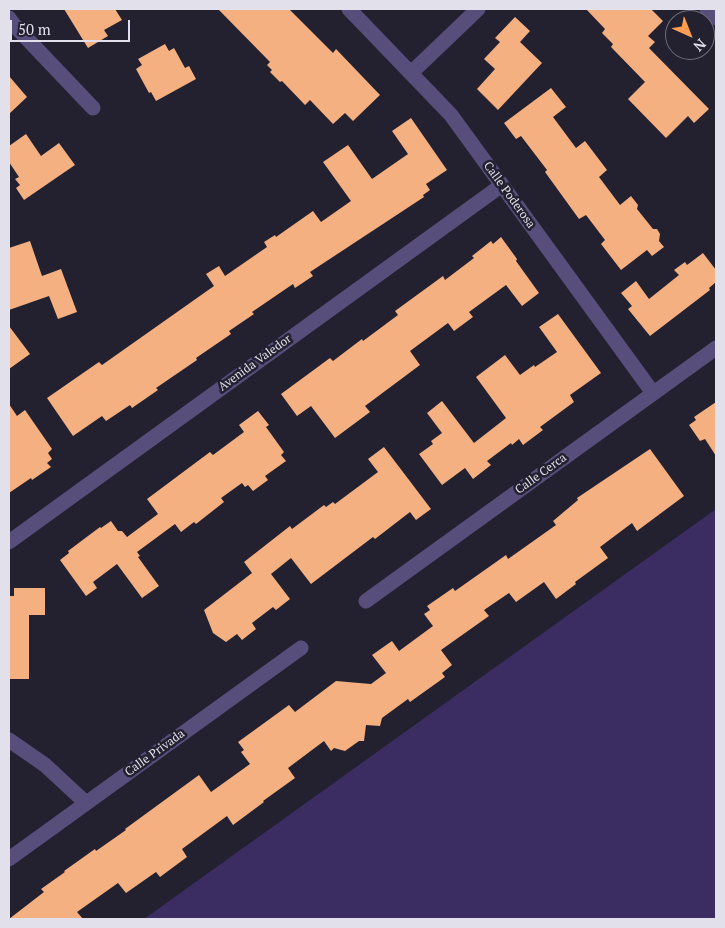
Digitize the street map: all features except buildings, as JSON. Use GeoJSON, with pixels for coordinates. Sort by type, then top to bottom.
{"type":"FeatureCollection","features":[{"type":"Feature","properties":{"kind":"street","name":"Calle Poderosa"},"geometry":{"type":"LineString","coordinates":[[349,9],[450,115],[653,394]]}},
{"type":"Feature","properties":{"kind":"street"},"geometry":{"type":"LineString","coordinates":[[411,73],[478,9]]}},
{"type":"Feature","properties":{"kind":"street"},"geometry":{"type":"LineString","coordinates":[[707,9],[716,18]]}},
{"type":"Feature","properties":{"kind":"street"},"geometry":{"type":"LineString","coordinates":[[9,18],[93,108]]}},
{"type":"Feature","properties":{"kind":"street","name":"Avenida Valedor"},"geometry":{"type":"LineString","coordinates":[[9,542],[502,185]]}},
{"type":"Feature","properties":{"kind":"street","name":"Calle Cerca"},"geometry":{"type":"LineString","coordinates":[[366,600],[716,348]]}},
{"type":"Feature","properties":{"kind":"street","name":"Calle Privada"},"geometry":{"type":"LineString","coordinates":[[9,859],[300,648]]}},
{"type":"Feature","properties":{"kind":"street"},"geometry":{"type":"LineString","coordinates":[[9,740],[45,765],[86,803]]}},
{"type":"Feature","properties":{"kind":"shaded area"},"geometry":{"type":"Polygon","coordinates":[[[716,509],[716,919],[144,919],[716,509]]]}}]}
